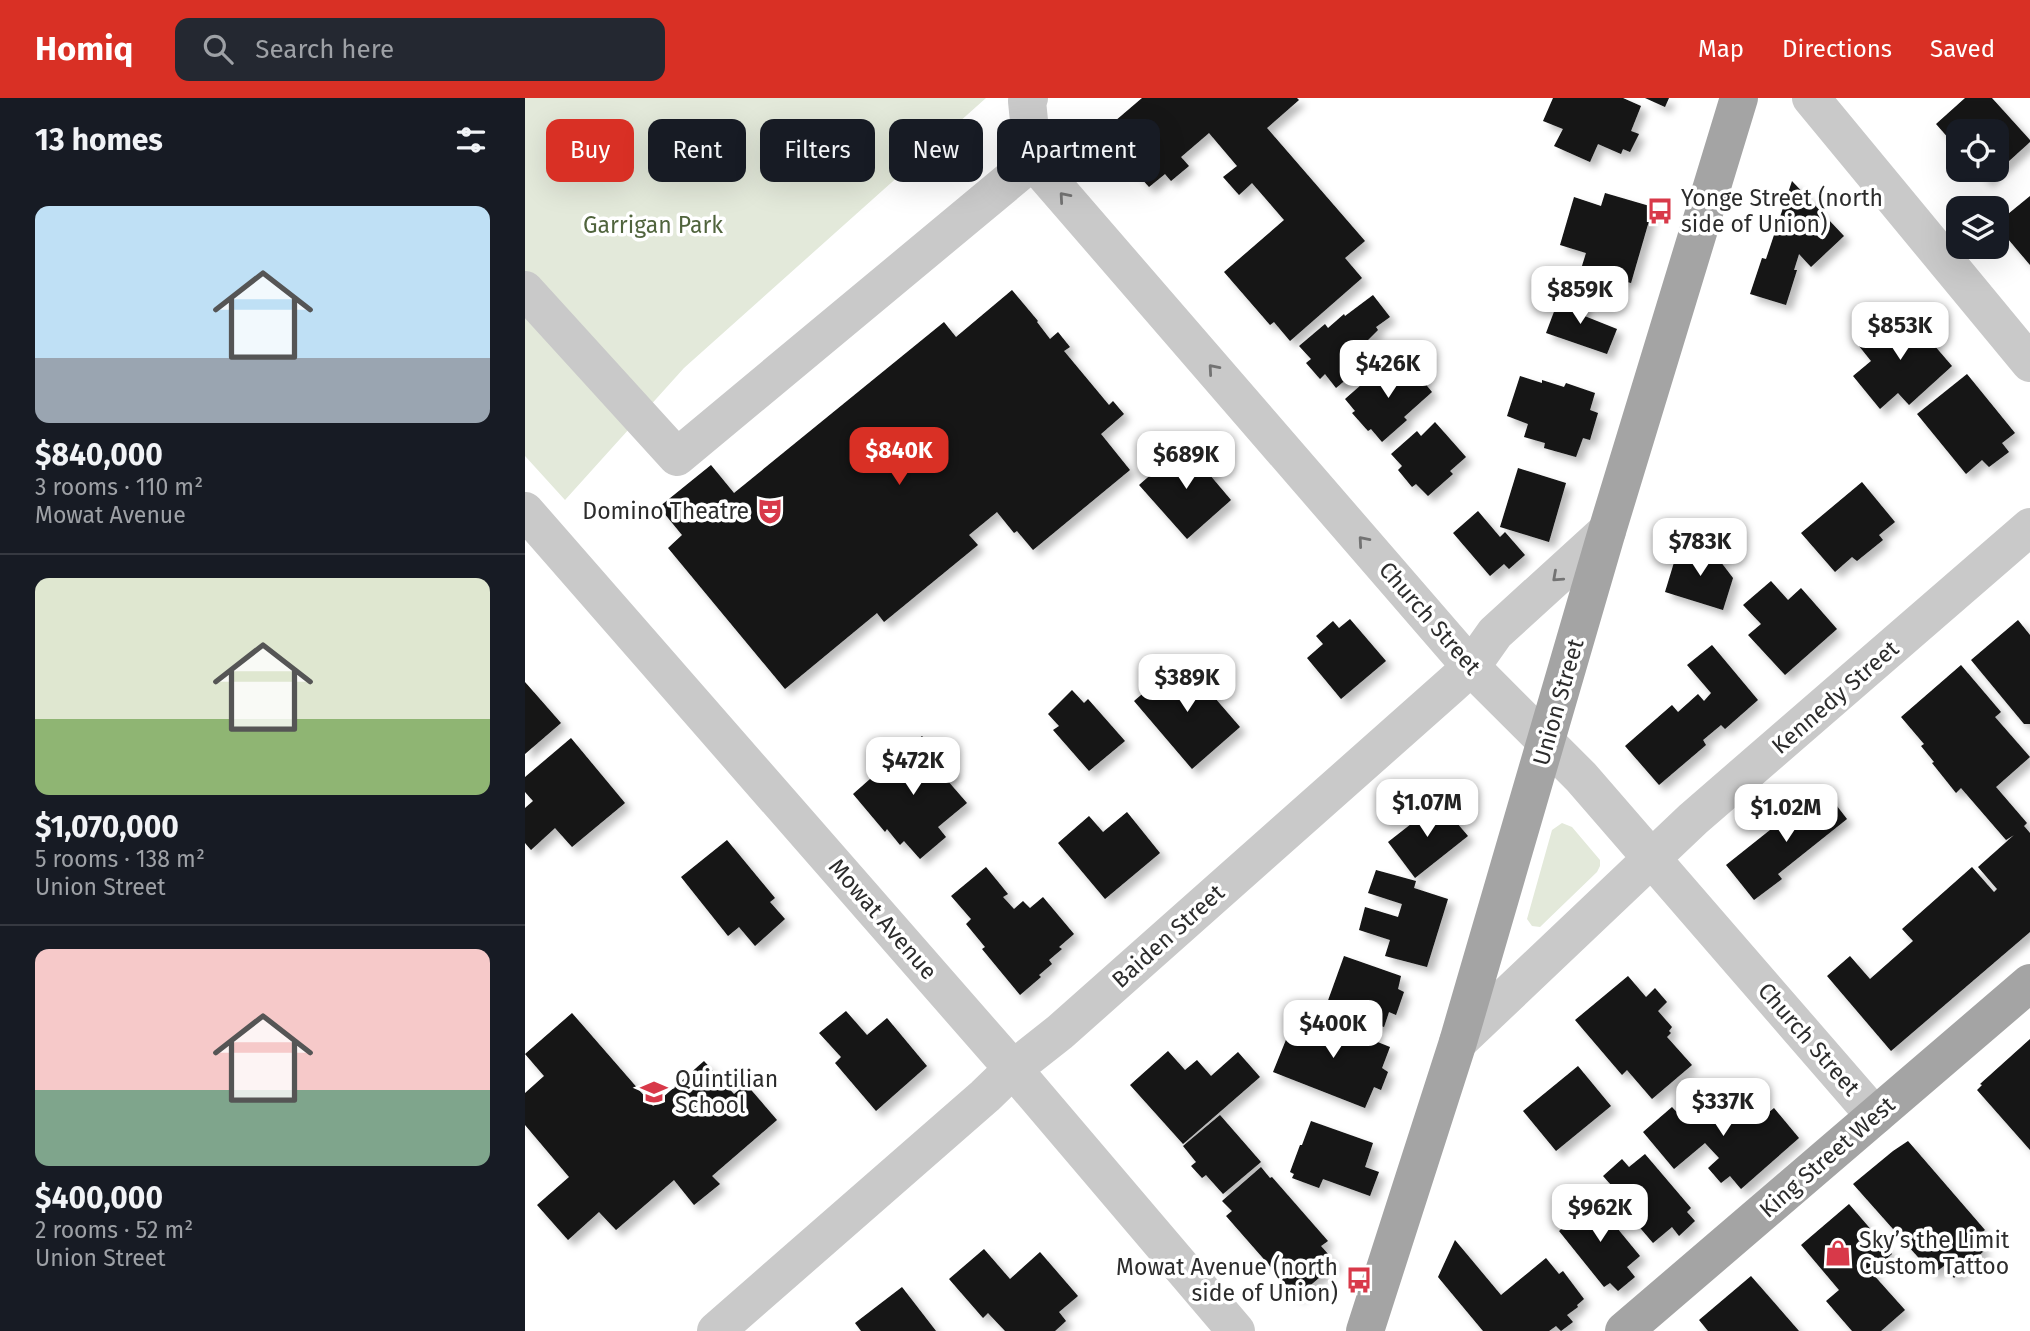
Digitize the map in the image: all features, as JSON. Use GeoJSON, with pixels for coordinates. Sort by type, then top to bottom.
{"type":"FeatureCollection","features":[{"type":"Feature","properties":{"kind":"main road","name":"Union Street"},"geometry":{"type":"LineString","coordinates":[[1371,1322],[1458,1042],[1739,98]]}},
{"type":"Feature","properties":{"kind":"main road","name":"King Street West"},"geometry":{"type":"LineString","coordinates":[[1624,1331],[2030,983]]}},
{"type":"Feature","properties":{"kind":"street"},"geometry":{"type":"LineString","coordinates":[[1029,98],[1029,119]]}},
{"type":"Feature","properties":{"kind":"street"},"geometry":{"type":"LineString","coordinates":[[1811,98],[2030,363]]}},
{"type":"Feature","properties":{"kind":"street"},"geometry":{"type":"LineString","coordinates":[[525,290],[677,457],[1008,182]]}},
{"type":"Feature","properties":{"kind":"street","name":"Church Street"},"geometry":{"type":"LineString","coordinates":[[1051,182],[1471,667],[1581,777],[1875,1116]]}},
{"type":"Feature","properties":{"kind":"street","name":"Mowat Avenue"},"geometry":{"type":"LineString","coordinates":[[528,521],[1013,1069],[1236,1331]]}},
{"type":"Feature","properties":{"kind":"street","name":"Kennedy Street"},"geometry":{"type":"LineString","coordinates":[[1458,1042],[1693,819],[2030,527]]}},
{"type":"Feature","properties":{"kind":"street","name":"Baiden Street"},"geometry":{"type":"LineString","coordinates":[[716,1331],[1013,1069],[1060,1032],[1471,667],[1495,633],[1608,531]]}},
{"type":"Feature","properties":{"kind":"green space","name":"Garrigan Park"},"geometry":{"type":"Polygon","coordinates":[[[525,98],[986,98],[963,119],[889,119],[889,182],[892,182],[684,368],[565,500],[525,456],[525,98]]]}},
{"type":"Feature","properties":{"kind":"green space"},"geometry":{"type":"Polygon","coordinates":[[[1562,823],[1572,827],[1600,860],[1600,866],[1540,927],[1532,926],[1527,919],[1552,830],[1562,823]]]}},
{"type":"Feature","properties":{"kind":"building"},"geometry":{"type":"Polygon","coordinates":[[[1142,98],[1297,98],[1299,100],[1267,128],[1365,241],[1345,258],[1362,278],[1290,341],[1274,322],[1270,325],[1224,272],[1284,220],[1252,183],[1239,195],[1223,177],[1237,166],[1209,133],[1181,157],[1189,166],[1171,181],[1165,174],[1160,178],[1160,119],[1117,119],[1142,98]]]}},
{"type":"Feature","properties":{"kind":"building"},"geometry":{"type":"Polygon","coordinates":[[[1553,98],[1623,98],[1641,106],[1631,131],[1639,134],[1630,152],[1623,149],[1621,154],[1598,144],[1590,162],[1554,146],[1563,129],[1543,121],[1553,98]]]}},
{"type":"Feature","properties":{"kind":"building"},"geometry":{"type":"Polygon","coordinates":[[[1645,98],[1669,98],[1665,107],[1645,98]]]}},
{"type":"Feature","properties":{"kind":"building"},"geometry":{"type":"Polygon","coordinates":[[[1965,98],[1992,98],[2030,142],[2009,161],[2009,119],[1946,119],[1946,135],[1936,124],[1965,98]]]}},
{"type":"Feature","properties":{"kind":"building"},"geometry":{"type":"Polygon","coordinates":[[[1792,181],[1844,236],[1811,267],[1799,254],[1786,305],[1750,294],[1762,258],[1766,259],[1792,181]]]}},
{"type":"Feature","properties":{"kind":"building"},"geometry":{"type":"Polygon","coordinates":[[[1605,193],[1653,207],[1631,283],[1581,269],[1586,253],[1560,245],[1574,197],[1601,206],[1605,193]]]}},
{"type":"Feature","properties":{"kind":"building"},"geometry":{"type":"Polygon","coordinates":[[[2030,196],[2030,265],[2009,240],[2009,213],[2030,196]]]}},
{"type":"Feature","properties":{"kind":"building"},"geometry":{"type":"Polygon","coordinates":[[[1012,290],[1050,339],[1058,332],[1070,347],[1064,351],[1109,405],[1113,401],[1124,414],[1101,434],[1130,470],[1033,550],[1017,531],[1014,533],[997,512],[969,535],[978,545],[884,622],[877,613],[785,689],[668,548],[682,535],[659,507],[711,465],[734,493],[944,322],[956,337],[1012,290]]]}},
{"type":"Feature","properties":{"kind":"building"},"geometry":{"type":"Polygon","coordinates":[[[1561,293],[1586,303],[1582,315],[1617,329],[1607,354],[1546,333],[1561,293]]]}},
{"type":"Feature","properties":{"kind":"building"},"geometry":{"type":"Polygon","coordinates":[[[1373,295],[1390,317],[1376,327],[1378,330],[1367,341],[1374,349],[1357,362],[1361,367],[1336,388],[1325,374],[1320,379],[1306,363],[1311,359],[1299,346],[1325,324],[1328,328],[1373,295]]]}},
{"type":"Feature","properties":{"kind":"building"},"geometry":{"type":"Polygon","coordinates":[[[1903,309],[1952,366],[1909,405],[1898,393],[1880,409],[1853,376],[1871,361],[1859,346],[1903,309]]]}},
{"type":"Feature","properties":{"kind":"building"},"geometry":{"type":"Polygon","coordinates":[[[1405,359],[1432,392],[1404,417],[1407,420],[1382,442],[1352,413],[1355,411],[1345,399],[1370,377],[1377,384],[1405,359]]]}},
{"type":"Feature","properties":{"kind":"building"},"geometry":{"type":"Polygon","coordinates":[[[1967,374],[2015,433],[2002,443],[2009,452],[1989,467],[1982,460],[1966,474],[1917,414],[1967,374]]]}},
{"type":"Feature","properties":{"kind":"building"},"geometry":{"type":"Polygon","coordinates":[[[1520,376],[1564,387],[1566,383],[1595,393],[1590,410],[1598,413],[1590,440],[1583,438],[1576,457],[1544,448],[1545,443],[1524,437],[1528,424],[1507,416],[1520,376]]]}},
{"type":"Feature","properties":{"kind":"building"},"geometry":{"type":"Polygon","coordinates":[[[1435,422],[1466,457],[1450,471],[1453,474],[1428,496],[1416,484],[1412,487],[1398,470],[1402,466],[1391,454],[1417,431],[1421,436],[1435,422]]]}},
{"type":"Feature","properties":{"kind":"building"},"geometry":{"type":"Polygon","coordinates":[[[1188,442],[1214,471],[1209,474],[1231,500],[1187,539],[1139,485],[1188,442]]]}},
{"type":"Feature","properties":{"kind":"building"},"geometry":{"type":"Polygon","coordinates":[[[1518,468],[1566,483],[1549,542],[1500,527],[1518,468]]]}},
{"type":"Feature","properties":{"kind":"building"},"geometry":{"type":"Polygon","coordinates":[[[1862,482],[1895,522],[1879,535],[1883,540],[1857,561],[1852,557],[1835,572],[1801,533],[1862,482]]]}},
{"type":"Feature","properties":{"kind":"building"},"geometry":{"type":"Polygon","coordinates":[[[1478,511],[1500,537],[1505,532],[1525,555],[1509,569],[1504,564],[1490,576],[1453,533],[1478,511]]]}},
{"type":"Feature","properties":{"kind":"building"},"geometry":{"type":"Polygon","coordinates":[[[1679,546],[1717,557],[1733,578],[1723,610],[1665,592],[1679,546]]]}},
{"type":"Feature","properties":{"kind":"building"},"geometry":{"type":"Polygon","coordinates":[[[1771,581],[1788,600],[1801,588],[1837,629],[1785,675],[1748,635],[1761,624],[1743,605],[1771,581]]]}},
{"type":"Feature","properties":{"kind":"building"},"geometry":{"type":"Polygon","coordinates":[[[1350,619],[1386,661],[1341,699],[1307,658],[1323,644],[1316,636],[1333,621],[1339,628],[1350,619]]]}},
{"type":"Feature","properties":{"kind":"building"},"geometry":{"type":"Polygon","coordinates":[[[2018,620],[2030,635],[2030,724],[2024,724],[1971,660],[2018,620]]]}},
{"type":"Feature","properties":{"kind":"building"},"geometry":{"type":"Polygon","coordinates":[[[1712,645],[1758,700],[1725,729],[1721,725],[1703,740],[1706,745],[1659,785],[1625,746],[1672,705],[1678,712],[1698,694],[1704,701],[1711,693],[1687,665],[1712,645]]]}},
{"type":"Feature","properties":{"kind":"building"},"geometry":{"type":"Polygon","coordinates":[[[1182,660],[1240,727],[1192,769],[1134,701],[1182,660]]]}},
{"type":"Feature","properties":{"kind":"building"},"geometry":{"type":"Polygon","coordinates":[[[1961,665],[2001,712],[1995,717],[2030,757],[1996,787],[2027,823],[2024,826],[2030,833],[2030,932],[1891,1051],[1827,976],[1850,956],[1870,979],[1913,941],[1902,929],[1972,867],[1994,892],[1997,889],[1978,867],[2014,835],[2006,840],[1961,788],[1956,793],[1932,763],[1934,762],[1921,746],[1924,744],[1901,717],[1961,665]]]}},
{"type":"Feature","properties":{"kind":"building"},"geometry":{"type":"Polygon","coordinates":[[[525,682],[561,723],[525,754],[525,682]]]}},
{"type":"Feature","properties":{"kind":"building"},"geometry":{"type":"Polygon","coordinates":[[[1072,690],[1084,703],[1088,699],[1125,741],[1089,771],[1053,730],[1059,726],[1048,714],[1072,690]]]}},
{"type":"Feature","properties":{"kind":"building"},"geometry":{"type":"Polygon","coordinates":[[[922,736],[955,773],[947,780],[967,803],[938,827],[946,837],[920,859],[904,841],[900,845],[887,829],[885,832],[853,794],[887,764],[885,762],[898,750],[901,754],[922,736]]]}},
{"type":"Feature","properties":{"kind":"building"},"geometry":{"type":"Polygon","coordinates":[[[571,738],[625,803],[572,847],[555,828],[531,850],[525,843],[525,808],[533,801],[525,792],[525,777],[571,738]]]}},
{"type":"Feature","properties":{"kind":"building"},"geometry":{"type":"Polygon","coordinates":[[[1823,788],[1847,819],[1778,874],[1782,879],[1754,900],[1726,865],[1823,788]]]}},
{"type":"Feature","properties":{"kind":"building"},"geometry":{"type":"Polygon","coordinates":[[[1439,802],[1468,836],[1415,878],[1388,842],[1411,824],[1406,817],[1415,810],[1420,817],[1439,802]]]}},
{"type":"Feature","properties":{"kind":"building"},"geometry":{"type":"Polygon","coordinates":[[[1127,812],[1160,853],[1105,899],[1058,843],[1089,816],[1103,832],[1127,812]]]}},
{"type":"Feature","properties":{"kind":"building"},"geometry":{"type":"Polygon","coordinates":[[[727,840],[775,898],[770,902],[785,919],[755,946],[739,927],[728,936],[681,877],[727,840]]]}},
{"type":"Feature","properties":{"kind":"building"},"geometry":{"type":"Polygon","coordinates":[[[986,867],[1008,894],[1003,897],[1014,909],[1023,901],[1030,908],[1043,897],[1074,934],[1049,960],[1052,964],[1039,975],[1041,977],[1020,995],[982,949],[985,947],[966,924],[971,919],[951,896],[986,867]]]}},
{"type":"Feature","properties":{"kind":"building"},"geometry":{"type":"Polygon","coordinates":[[[1376,870],[1416,881],[1414,888],[1448,899],[1427,967],[1385,956],[1390,940],[1359,930],[1365,907],[1398,917],[1402,904],[1368,893],[1376,870]]]}},
{"type":"Feature","properties":{"kind":"building"},"geometry":{"type":"Polygon","coordinates":[[[1344,956],[1401,976],[1398,989],[1404,992],[1396,1015],[1389,1012],[1384,1027],[1326,1006],[1344,956]]]}},
{"type":"Feature","properties":{"kind":"building"},"geometry":{"type":"Polygon","coordinates":[[[1628,976],[1646,997],[1655,988],[1667,1002],[1658,1011],[1672,1027],[1667,1037],[1692,1065],[1652,1099],[1627,1070],[1622,1075],[1575,1020],[1628,976]]]}},
{"type":"Feature","properties":{"kind":"building"},"geometry":{"type":"Polygon","coordinates":[[[1298,1010],[1390,1047],[1382,1068],[1388,1072],[1381,1090],[1374,1087],[1365,1108],[1273,1072],[1298,1010]]]}},
{"type":"Feature","properties":{"kind":"building"},"geometry":{"type":"Polygon","coordinates":[[[846,1011],[867,1035],[887,1018],[927,1066],[876,1111],[835,1063],[841,1057],[819,1033],[846,1011]]]}},
{"type":"Feature","properties":{"kind":"building"},"geometry":{"type":"Polygon","coordinates":[[[572,1013],[653,1106],[704,1061],[734,1094],[746,1084],[777,1120],[712,1176],[720,1184],[694,1205],[674,1180],[616,1230],[599,1212],[568,1240],[537,1205],[569,1177],[525,1125],[525,1093],[544,1076],[525,1054],[572,1013]]]}},
{"type":"Feature","properties":{"kind":"building"},"geometry":{"type":"Polygon","coordinates":[[[2030,1039],[2030,1150],[1977,1090],[1982,1085],[1980,1084],[2030,1039]]]}},
{"type":"Feature","properties":{"kind":"building"},"geometry":{"type":"Polygon","coordinates":[[[1168,1051],[1185,1070],[1197,1060],[1211,1076],[1238,1052],[1260,1077],[1183,1144],[1130,1085],[1168,1051]]]}},
{"type":"Feature","properties":{"kind":"building"},"geometry":{"type":"Polygon","coordinates":[[[1578,1066],[1611,1106],[1556,1151],[1523,1111],[1578,1066]]]}},
{"type":"Feature","properties":{"kind":"building"},"geometry":{"type":"Polygon","coordinates":[[[1723,1085],[1756,1123],[1774,1108],[1799,1138],[1741,1189],[1730,1176],[1721,1183],[1708,1168],[1719,1158],[1705,1143],[1674,1169],[1643,1132],[1672,1107],[1685,1121],[1723,1085]]]}},
{"type":"Feature","properties":{"kind":"building"},"geometry":{"type":"Polygon","coordinates":[[[1220,1115],[1261,1162],[1223,1194],[1206,1175],[1202,1178],[1191,1166],[1196,1162],[1183,1146],[1220,1115]]]}},
{"type":"Feature","properties":{"kind":"building"},"geometry":{"type":"Polygon","coordinates":[[[1311,1121],[1373,1143],[1365,1167],[1379,1172],[1370,1196],[1323,1179],[1319,1188],[1292,1178],[1294,1174],[1290,1172],[1311,1121]]]}},
{"type":"Feature","properties":{"kind":"building"},"geometry":{"type":"Polygon","coordinates":[[[1908,1141],[1985,1230],[1975,1238],[1985,1250],[1954,1278],[1944,1266],[1933,1274],[1853,1184],[1908,1141]]]}},
{"type":"Feature","properties":{"kind":"building"},"geometry":{"type":"Polygon","coordinates":[[[1645,1154],[1691,1208],[1687,1212],[1695,1221],[1679,1236],[1672,1227],[1653,1243],[1607,1189],[1611,1185],[1603,1176],[1622,1159],[1629,1167],[1645,1154]]]}},
{"type":"Feature","properties":{"kind":"building"},"geometry":{"type":"Polygon","coordinates":[[[1261,1167],[1328,1241],[1321,1246],[1336,1263],[1297,1297],[1226,1216],[1232,1211],[1222,1201],[1261,1167]]]}},
{"type":"Feature","properties":{"kind":"building"},"geometry":{"type":"Polygon","coordinates":[[[1581,1198],[1587,1206],[1594,1200],[1640,1256],[1627,1267],[1635,1277],[1618,1291],[1610,1283],[1604,1287],[1559,1231],[1574,1218],[1567,1209],[1581,1198]]]}},
{"type":"Feature","properties":{"kind":"building"},"geometry":{"type":"Polygon","coordinates":[[[1849,1204],[1892,1254],[1871,1272],[1905,1310],[1881,1331],[1852,1331],[1826,1301],[1839,1290],[1801,1245],[1849,1204]]]}},
{"type":"Feature","properties":{"kind":"building"},"geometry":{"type":"Polygon","coordinates":[[[1455,1240],[1501,1295],[1546,1258],[1559,1274],[1563,1271],[1584,1299],[1567,1315],[1573,1322],[1561,1331],[1556,1326],[1549,1331],[1483,1331],[1438,1277],[1455,1240]]]}},
{"type":"Feature","properties":{"kind":"building"},"geometry":{"type":"Polygon","coordinates":[[[984,1249],[1010,1279],[1040,1252],[1078,1296],[1059,1312],[1066,1321],[1055,1331],[1005,1331],[988,1313],[983,1318],[949,1279],[984,1249]]]}},
{"type":"Feature","properties":{"kind":"building"},"geometry":{"type":"Polygon","coordinates":[[[1751,1276],[1799,1331],[1708,1331],[1699,1320],[1751,1276]]]}},
{"type":"Feature","properties":{"kind":"building"},"geometry":{"type":"Polygon","coordinates":[[[902,1287],[936,1331],[861,1331],[855,1323],[902,1287]]]}},
{"type":"Feature","properties":{"kind":"place","name":"Yonge Street (north side of Union)"},"geometry":{"type":"Point","coordinates":[1660,211]}},
{"type":"Feature","properties":{"kind":"place","name":"Domino Theatre"},"geometry":{"type":"Point","coordinates":[770,511]}},
{"type":"Feature","properties":{"kind":"place","name":"Quintilian School"},"geometry":{"type":"Point","coordinates":[654,1092]}},
{"type":"Feature","properties":{"kind":"place","name":"Sky’s the Limit Custom Tattoo"},"geometry":{"type":"Point","coordinates":[1838,1253]}},
{"type":"Feature","properties":{"kind":"place","name":"Mowat Avenue (north side of Union)"},"geometry":{"type":"Point","coordinates":[1359,1280]}}]}
